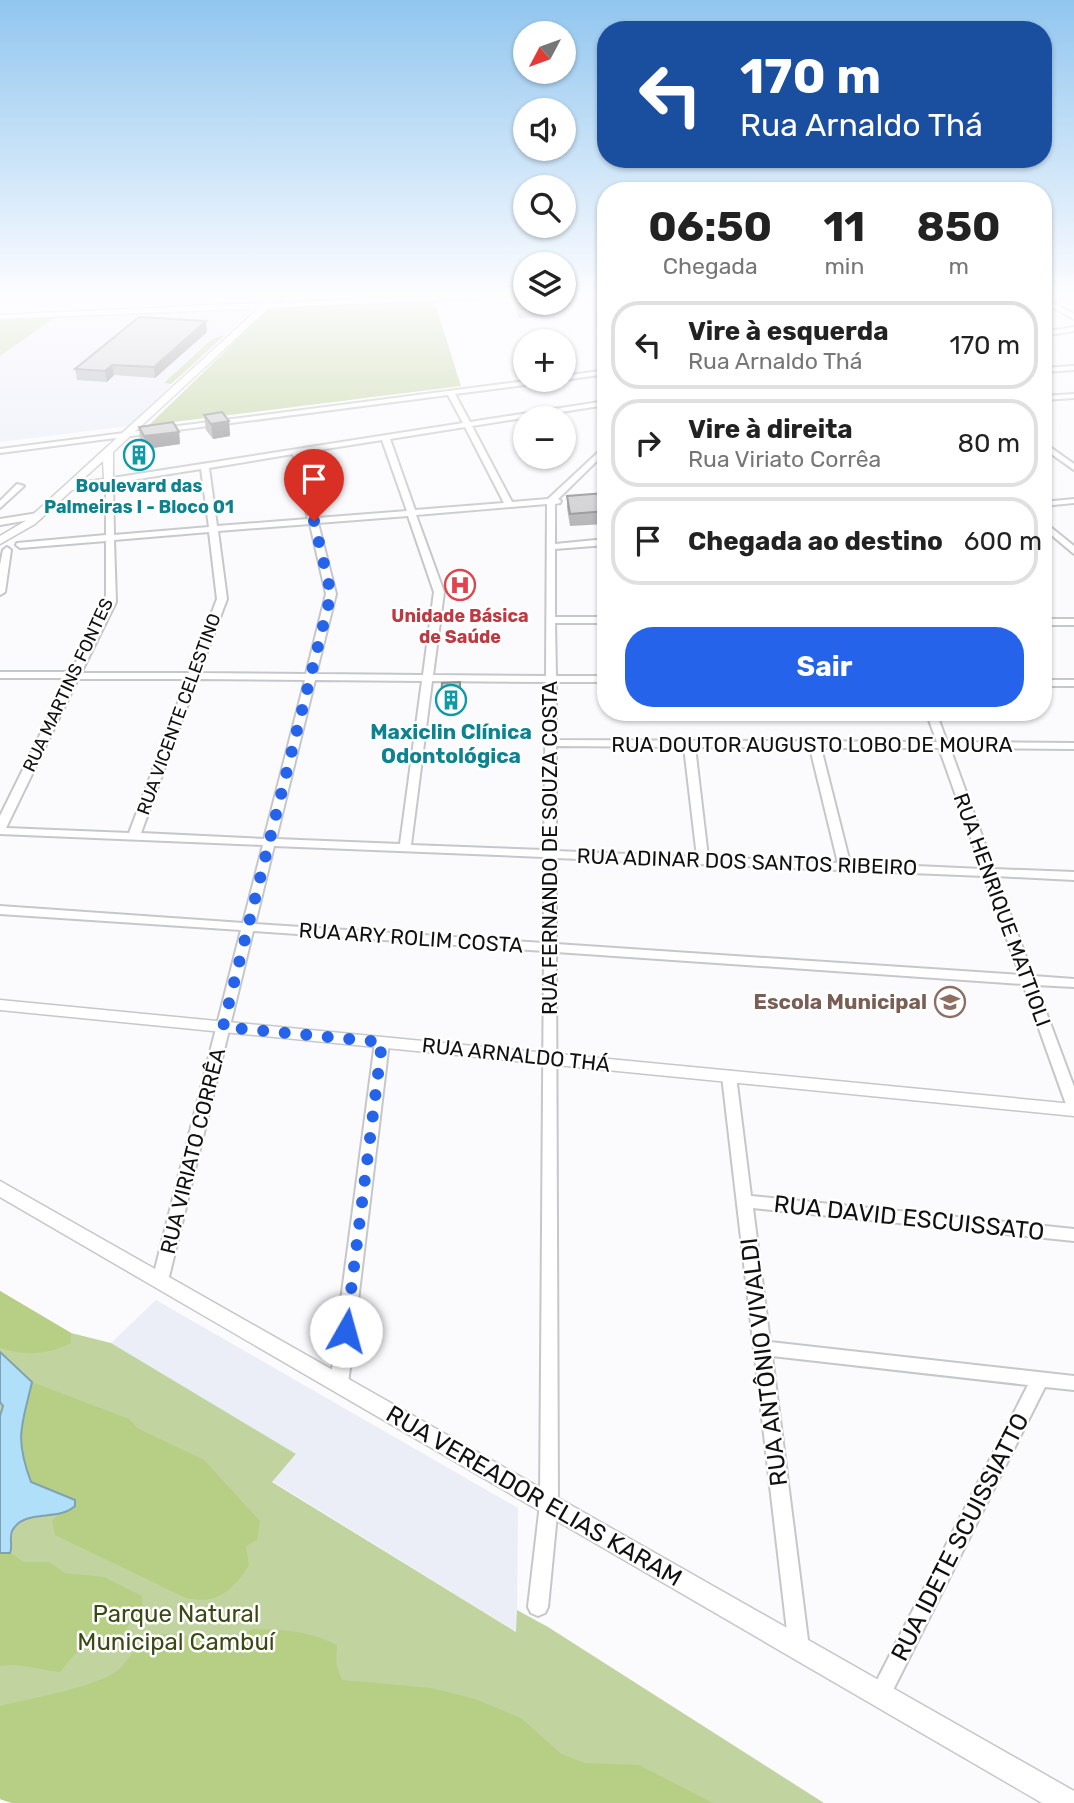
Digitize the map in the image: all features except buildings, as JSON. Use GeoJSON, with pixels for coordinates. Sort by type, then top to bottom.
{"type":"FeatureCollection","features":[{"type":"Feature","properties":{"kind":"main road"},"geometry":{"type":"LineString","coordinates":[[4,544],[190,376]]}},
{"type":"Feature","properties":{"kind":"main road","name":"RUA MARTINS FONTES"},"geometry":{"type":"LineString","coordinates":[[108,452],[109,481]]}},
{"type":"Feature","properties":{"kind":"main road"},"geometry":{"type":"LineString","coordinates":[[70,487],[109,481]]}},
{"type":"Feature","properties":{"kind":"main road","name":"RUA ARNALDO THÁ"},"geometry":{"type":"LineString","coordinates":[[0,1004],[729,1076],[989,1103],[1047,1112],[1074,1109]]}},
{"type":"Feature","properties":{"kind":"main road","name":"RUA VEREADOR ELIAS KARAM"},"geometry":{"type":"LineString","coordinates":[[0,1188],[1068,1803]]}},
{"type":"Feature","properties":{"kind":"street"},"geometry":{"type":"LineString","coordinates":[[0,451],[513,385]]}},
{"type":"Feature","properties":{"kind":"street"},"geometry":{"type":"LineString","coordinates":[[450,393],[509,505]]}},
{"type":"Feature","properties":{"kind":"street"},"geometry":{"type":"LineString","coordinates":[[1052,397],[1074,396]]}},
{"type":"Feature","properties":{"kind":"street"},"geometry":{"type":"LineString","coordinates":[[109,481],[597,404]]}},
{"type":"Feature","properties":{"kind":"street"},"geometry":{"type":"LineString","coordinates":[[385,438],[439,592],[405,848]]}},
{"type":"Feature","properties":{"kind":"street"},"geometry":{"type":"LineString","coordinates":[[0,463],[16,449]]}},
{"type":"Feature","properties":{"kind":"street","name":"RUA VIRIATO CORRÊA"},"geometry":{"type":"LineString","coordinates":[[160,1280],[331,590],[296,451]]}},
{"type":"Feature","properties":{"kind":"street"},"geometry":{"type":"LineString","coordinates":[[1052,451],[1074,468]]}},
{"type":"Feature","properties":{"kind":"street"},"geometry":{"type":"LineString","coordinates":[[0,592],[4,544],[111,538],[558,500],[597,457]]}},
{"type":"Feature","properties":{"kind":"street"},"geometry":{"type":"LineString","coordinates":[[1052,460],[1074,458]]}},
{"type":"Feature","properties":{"kind":"street","name":"RUA VICENTE CELESTINO"},"geometry":{"type":"LineString","coordinates":[[134,836],[222,599],[205,466]]}},
{"type":"Feature","properties":{"kind":"street","name":"RUA MARTINS FONTES"},"geometry":{"type":"LineString","coordinates":[[0,829],[111,601],[109,481]]}},
{"type":"Feature","properties":{"kind":"street"},"geometry":{"type":"LineString","coordinates":[[0,506],[20,486]]}},
{"type":"Feature","properties":{"kind":"street","name":"RUA FERNANDO DE SOUZA COSTA"},"geometry":{"type":"LineString","coordinates":[[538,1607],[549,1504],[551,547],[558,500]]}},
{"type":"Feature","properties":{"kind":"street"},"geometry":{"type":"LineString","coordinates":[[1052,503],[1074,501]]}},
{"type":"Feature","properties":{"kind":"street"},"geometry":{"type":"LineString","coordinates":[[0,522],[38,516]]}},
{"type":"Feature","properties":{"kind":"street"},"geometry":{"type":"LineString","coordinates":[[1052,532],[1074,551]]}},
{"type":"Feature","properties":{"kind":"street"},"geometry":{"type":"LineString","coordinates":[[551,547],[597,543]]}},
{"type":"Feature","properties":{"kind":"street"},"geometry":{"type":"LineString","coordinates":[[551,620],[597,620]]}},
{"type":"Feature","properties":{"kind":"street"},"geometry":{"type":"LineString","coordinates":[[1052,622],[1074,622]]}},
{"type":"Feature","properties":{"kind":"street"},"geometry":{"type":"LineString","coordinates":[[0,675],[597,680]]}},
{"type":"Feature","properties":{"kind":"street"},"geometry":{"type":"LineString","coordinates":[[1052,683],[1074,683]]}},
{"type":"Feature","properties":{"kind":"street","name":"RUA HENRIQUE MATTIOLI"},"geometry":{"type":"LineString","coordinates":[[934,721],[1074,1109]]}},
{"type":"Feature","properties":{"kind":"street","name":"RUA DOUTOR AUGUSTO LOBO DE MOURA"},"geometry":{"type":"LineString","coordinates":[[551,743],[816,744],[1072,750]]}},
{"type":"Feature","properties":{"kind":"street"},"geometry":{"type":"LineString","coordinates":[[689,744],[703,861]]}},
{"type":"Feature","properties":{"kind":"street"},"geometry":{"type":"LineString","coordinates":[[816,744],[845,867]]}},
{"type":"Feature","properties":{"kind":"street","name":"RUA ADINAR DOS SANTOS RIBEIRO"},"geometry":{"type":"LineString","coordinates":[[0,829],[1074,876]]}},
{"type":"Feature","properties":{"kind":"street","name":"RUA ARY ROLIM COSTA"},"geometry":{"type":"LineString","coordinates":[[0,910],[1074,983]]}},
{"type":"Feature","properties":{"kind":"street"},"geometry":{"type":"LineString","coordinates":[[340,1384],[382,1042]]}},
{"type":"Feature","properties":{"kind":"street","name":"RUA ANTÔNIO VIVALDI"},"geometry":{"type":"LineString","coordinates":[[729,1076],[799,1648]]}},
{"type":"Feature","properties":{"kind":"street","name":"RUA DAVID ESCUISSATO"},"geometry":{"type":"LineString","coordinates":[[744,1201],[1074,1235]]}},
{"type":"Feature","properties":{"kind":"street"},"geometry":{"type":"LineString","coordinates":[[762,1348],[1074,1383]]}},
{"type":"Feature","properties":{"kind":"street","name":"RUA IDETE SCUISSIATTO"},"geometry":{"type":"LineString","coordinates":[[880,1695],[1040,1379]]}},
{"type":"Feature","properties":{"kind":"shaded area"},"geometry":{"type":"Polygon","coordinates":[[[0,376],[181,376],[128,426],[0,442],[0,376]]]}},
{"type":"Feature","properties":{"kind":"shaded area"},"geometry":{"type":"Polygon","coordinates":[[[156,1300],[518,1508],[517,1632],[272,1481],[296,1455],[111,1343],[156,1300]]]}},
{"type":"Feature","properties":{"kind":"green space"},"geometry":{"type":"Polygon","coordinates":[[[171,376],[180,376],[171,384],[164,383],[171,376]]]}},
{"type":"Feature","properties":{"kind":"green space"},"geometry":{"type":"Polygon","coordinates":[[[200,376],[458,376],[461,386],[149,425],[200,376]]]}},
{"type":"Feature","properties":{"kind":"green space","name":"Parque Natural Municipal Cambuí"},"geometry":{"type":"Polygon","coordinates":[[[0,1291],[71,1333],[111,1343],[296,1454],[272,1482],[516,1632],[517,1610],[548,1627],[824,1803],[12,1803],[0,1799],[0,1291]]]}},
{"type":"Feature","properties":{"kind":"green space"},"geometry":{"type":"Polygon","coordinates":[[[0,1291],[71,1333],[71,1343],[36,1353],[0,1348],[0,1291]]]}},
{"type":"Feature","properties":{"kind":"green space"},"geometry":{"type":"Polygon","coordinates":[[[32,1382],[129,1419],[137,1428],[204,1460],[260,1521],[257,1540],[246,1546],[249,1565],[230,1589],[206,1599],[186,1598],[55,1535],[52,1521],[57,1515],[69,1511],[75,1500],[31,1482],[23,1453],[21,1431],[32,1382]]]}},
{"type":"Feature","properties":{"kind":"green space"},"geometry":{"type":"Polygon","coordinates":[[[0,1553],[10,1553],[24,1562],[49,1562],[65,1573],[104,1577],[142,1596],[143,1618],[130,1623],[122,1636],[101,1638],[86,1645],[60,1672],[0,1666],[0,1553]]]}},
{"type":"Feature","properties":{"kind":"green space"},"geometry":{"type":"Polygon","coordinates":[[[252,1629],[296,1632],[337,1645],[336,1664],[342,1680],[431,1688],[475,1699],[521,1718],[561,1754],[585,1763],[639,1765],[713,1803],[12,1803],[0,1799],[0,1706],[103,1679],[119,1669],[142,1642],[153,1636],[173,1634],[223,1642],[236,1639],[252,1629]]]}},
{"type":"Feature","properties":{"kind":"water"},"geometry":{"type":"Polygon","coordinates":[[[0,1352],[32,1382],[21,1431],[23,1453],[31,1482],[75,1500],[75,1506],[68,1511],[33,1517],[17,1524],[11,1534],[10,1553],[0,1553],[0,1416],[3,1406],[0,1402],[0,1352]]]}},
{"type":"Feature","properties":{"kind":"place","name":"Boulevard das Palmeiras I - Bloco 01"},"geometry":{"type":"Point","coordinates":[139,455]}},
{"type":"Feature","properties":{"kind":"place","name":"Unidade Básica de Saúde"},"geometry":{"type":"Point","coordinates":[460,585]}},
{"type":"Feature","properties":{"kind":"place","name":"Maxiclin Clínica Odontológica"},"geometry":{"type":"Point","coordinates":[451,700]}},
{"type":"Feature","properties":{"kind":"place","name":"Escola Municipal"},"geometry":{"type":"Point","coordinates":[950,1002]}},
{"type":"Feature","properties":{"kind":"route"},"geometry":{"type":"LineString","coordinates":[[314,521],[331,594],[223,1027],[382,1042],[346,1331]]}}]}
